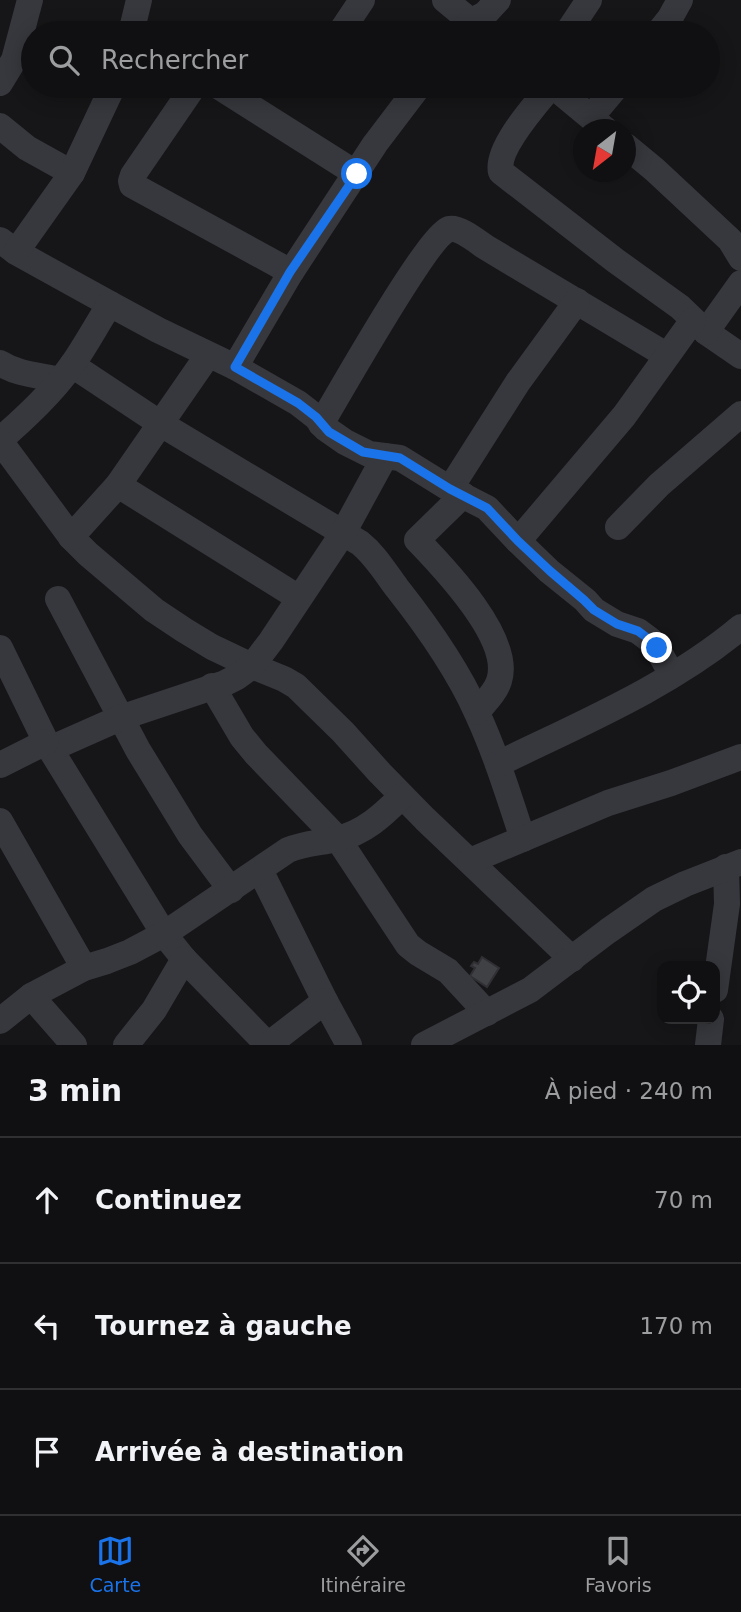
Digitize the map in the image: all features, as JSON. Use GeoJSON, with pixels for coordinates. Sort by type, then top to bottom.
{"type":"FeatureCollection","features":[{"type":"Feature","properties":{"kind":"street"},"geometry":{"type":"LineString","coordinates":[[24,21],[30,0]]}},
{"type":"Feature","properties":{"kind":"street"},"geometry":{"type":"LineString","coordinates":[[135,21],[139,0]]}},
{"type":"Feature","properties":{"kind":"street"},"geometry":{"type":"LineString","coordinates":[[348,21],[362,0]]}},
{"type":"Feature","properties":{"kind":"street"},"geometry":{"type":"LineString","coordinates":[[445,0],[465,21]]}},
{"type":"Feature","properties":{"kind":"street"},"geometry":{"type":"LineString","coordinates":[[479,21],[498,0]]}},
{"type":"Feature","properties":{"kind":"street"},"geometry":{"type":"LineString","coordinates":[[575,21],[589,0]]}},
{"type":"Feature","properties":{"kind":"street"},"geometry":{"type":"LineString","coordinates":[[668,21],[680,0]]}},
{"type":"Feature","properties":{"kind":"street"},"geometry":{"type":"LineString","coordinates":[[0,83],[14,60],[21,34]]}},
{"type":"Feature","properties":{"kind":"street"},"geometry":{"type":"LineString","coordinates":[[107,98],[72,173],[8,246],[158,330],[235,367],[298,403],[321,424],[363,452],[400,458],[491,512],[518,541],[594,610],[617,624],[638,631],[650,640],[672,675]]}},
{"type":"Feature","properties":{"kind":"street"},"geometry":{"type":"LineString","coordinates":[[186,98],[133,175],[132,185],[290,272]]}},
{"type":"Feature","properties":{"kind":"street"},"geometry":{"type":"LineString","coordinates":[[237,98],[357,174]]}},
{"type":"Feature","properties":{"kind":"street"},"geometry":{"type":"LineString","coordinates":[[235,367],[290,272],[389,124],[410,98]]}},
{"type":"Feature","properties":{"kind":"street"},"geometry":{"type":"LineString","coordinates":[[542,98],[520,123],[507,146],[500,165],[501,170],[741,356]]}},
{"type":"Feature","properties":{"kind":"street"},"geometry":{"type":"LineString","coordinates":[[567,98],[593,119]]}},
{"type":"Feature","properties":{"kind":"street"},"geometry":{"type":"LineString","coordinates":[[600,119],[611,98]]}},
{"type":"Feature","properties":{"kind":"street"},"geometry":{"type":"LineString","coordinates":[[0,126],[27,148],[72,173]]}},
{"type":"Feature","properties":{"kind":"street"},"geometry":{"type":"LineString","coordinates":[[636,155],[730,240],[740,255]]}},
{"type":"Feature","properties":{"kind":"street"},"geometry":{"type":"LineString","coordinates":[[321,424],[408,280],[432,245],[447,230],[454,228],[666,355]]}},
{"type":"Feature","properties":{"kind":"street"},"geometry":{"type":"LineString","coordinates":[[518,541],[616,425],[666,355],[741,284]]}},
{"type":"Feature","properties":{"kind":"street"},"geometry":{"type":"LineString","coordinates":[[386,573],[456,492],[524,374],[578,302]]}},
{"type":"Feature","properties":{"kind":"street"},"geometry":{"type":"LineString","coordinates":[[110,304],[66,373],[27,416],[3,430],[71,537],[154,610],[212,647],[296,686],[402,796],[572,959]]}},
{"type":"Feature","properties":{"kind":"street"},"geometry":{"type":"LineString","coordinates":[[71,537],[118,485],[208,355]]}},
{"type":"Feature","properties":{"kind":"street"},"geometry":{"type":"LineString","coordinates":[[0,363],[28,375],[66,373],[161,424],[365,547],[446,655],[477,712],[523,839]]}},
{"type":"Feature","properties":{"kind":"street"},"geometry":{"type":"LineString","coordinates":[[618,527],[659,485],[741,414]]}},
{"type":"Feature","properties":{"kind":"street"},"geometry":{"type":"LineString","coordinates":[[0,765],[120,718],[225,683],[252,666],[343,533],[385,456]]}},
{"type":"Feature","properties":{"kind":"street"},"geometry":{"type":"LineString","coordinates":[[118,485],[299,598]]}},
{"type":"Feature","properties":{"kind":"street"},"geometry":{"type":"LineString","coordinates":[[417,540],[462,590],[487,625],[499,653],[499,679],[493,692],[477,712]]}},
{"type":"Feature","properties":{"kind":"street"},"geometry":{"type":"LineString","coordinates":[[58,599],[120,718],[190,835],[231,890]]}},
{"type":"Feature","properties":{"kind":"street"},"geometry":{"type":"LineString","coordinates":[[498,764],[615,707],[672,675],[710,652],[741,627]]}},
{"type":"Feature","properties":{"kind":"street"},"geometry":{"type":"LineString","coordinates":[[0,648],[48,745],[164,934],[184,959],[268,1045],[325,1001]]}},
{"type":"Feature","properties":{"kind":"street"},"geometry":{"type":"LineString","coordinates":[[212,686],[256,754],[338,839],[408,945],[448,971],[487,1013]]}},
{"type":"Feature","properties":{"kind":"street"},"geometry":{"type":"LineString","coordinates":[[470,861],[608,803],[741,757]]}},
{"type":"Feature","properties":{"kind":"street"},"geometry":{"type":"LineString","coordinates":[[11,1006],[84,968],[130,952],[164,934],[288,850],[303,844],[338,839],[359,832],[377,820],[402,796]]}},
{"type":"Feature","properties":{"kind":"street"},"geometry":{"type":"LineString","coordinates":[[0,821],[84,968]]}},
{"type":"Feature","properties":{"kind":"street"},"geometry":{"type":"LineString","coordinates":[[425,1045],[530,990],[654,900],[734,864]]}},
{"type":"Feature","properties":{"kind":"street"},"geometry":{"type":"LineString","coordinates":[[719,961],[734,864]]}},
{"type":"Feature","properties":{"kind":"street"},"geometry":{"type":"LineString","coordinates":[[260,870],[349,1045]]}},
{"type":"Feature","properties":{"kind":"street"},"geometry":{"type":"LineString","coordinates":[[126,1045],[154,1010],[184,959]]}},
{"type":"Feature","properties":{"kind":"street"},"geometry":{"type":"LineString","coordinates":[[11,1006],[74,1045]]}},
{"type":"Feature","properties":{"kind":"street"},"geometry":{"type":"LineString","coordinates":[[708,1045],[710,1024]]}},
{"type":"Feature","properties":{"kind":"building"},"geometry":{"type":"Polygon","coordinates":[[[482,957],[499,968],[487,987],[470,976],[475,968],[471,966],[474,962],[478,964],[482,957]]]}},
{"type":"Feature","properties":{"kind":"route"},"geometry":{"type":"LineString","coordinates":[[357,174],[290,272],[235,367],[298,403],[329,432],[345,442],[363,452],[400,458],[450,489],[481,504],[594,610],[606,619],[638,631],[657,648]]}}]}
